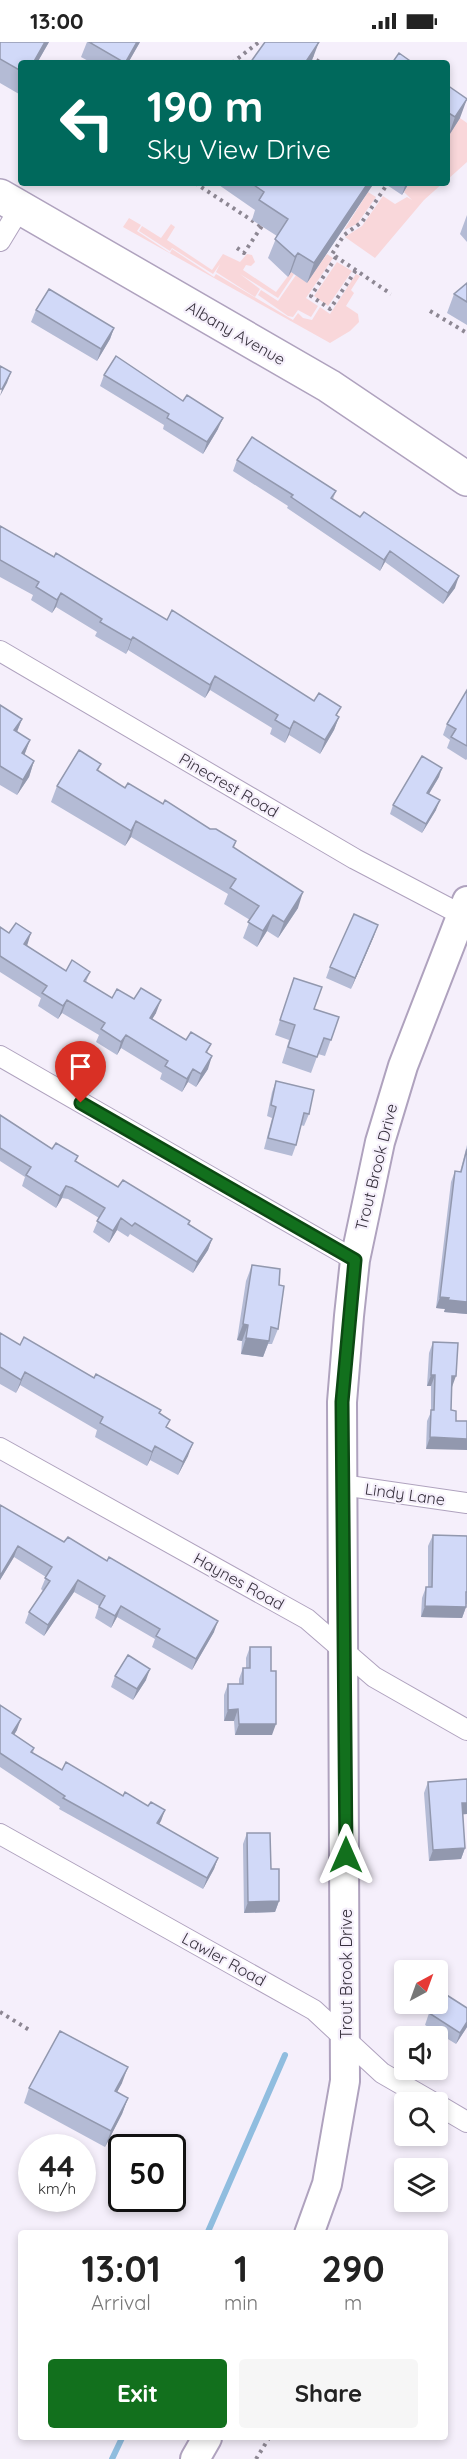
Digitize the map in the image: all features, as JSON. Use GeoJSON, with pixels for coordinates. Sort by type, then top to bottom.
{"type":"FeatureCollection","features":[{"type":"Feature","properties":{"kind":"highway","name":"Albany Avenue"},"geometry":{"type":"LineString","coordinates":[[10,202],[329,386],[467,478]]}},
{"type":"Feature","properties":{"kind":"main road","name":"Trout Brook Drive"},"geometry":{"type":"LineString","coordinates":[[310,2230],[327,2184],[337,2141],[345,2081],[345,1650],[342,1402],[355,1260],[380,1142],[403,1066],[464,908]]}},
{"type":"Feature","properties":{"kind":"main road"},"geometry":{"type":"LineString","coordinates":[[195,2459],[206,2440]]}},
{"type":"Feature","properties":{"kind":"street"},"geometry":{"type":"LineString","coordinates":[[0,241],[10,202]]}},
{"type":"Feature","properties":{"kind":"street","name":"Pinecrest Road"},"geometry":{"type":"LineString","coordinates":[[0,651],[355,859],[464,908]]}},
{"type":"Feature","properties":{"kind":"street"},"geometry":{"type":"LineString","coordinates":[[0,1056],[355,1260]]}},
{"type":"Feature","properties":{"kind":"street","name":"Haynes Road"},"geometry":{"type":"LineString","coordinates":[[0,1448],[306,1619],[374,1677],[467,1730]]}},
{"type":"Feature","properties":{"kind":"street","name":"Lindy Lane"},"geometry":{"type":"LineString","coordinates":[[342,1485],[467,1503]]}},
{"type":"Feature","properties":{"kind":"street","name":"Lawler Road"},"geometry":{"type":"LineString","coordinates":[[0,1834],[314,2010],[346,2037],[382,2073],[415,2092]]}},
{"type":"Feature","properties":{"kind":"street","name":"Lawler Road"},"geometry":{"type":"LineString","coordinates":[[448,2111],[467,2122]]}},
{"type":"Feature","properties":{"kind":"path"},"geometry":{"type":"LineString","coordinates":[[236,60],[259,42]]}},
{"type":"Feature","properties":{"kind":"path"},"geometry":{"type":"LineString","coordinates":[[306,53],[316,60]]}},
{"type":"Feature","properties":{"kind":"path"},"geometry":{"type":"LineString","coordinates":[[204,186],[262,227],[244,253],[237,248]]}},
{"type":"Feature","properties":{"kind":"path"},"geometry":{"type":"LineString","coordinates":[[386,186],[362,222],[344,235],[332,254],[391,294]]}},
{"type":"Feature","properties":{"kind":"path"},"geometry":{"type":"LineString","coordinates":[[336,257],[311,296],[330,309],[356,270]]}},
{"type":"Feature","properties":{"kind":"path"},"geometry":{"type":"LineString","coordinates":[[430,311],[467,333]]}},
{"type":"Feature","properties":{"kind":"path"},"geometry":{"type":"LineString","coordinates":[[0,2012],[31,2031]]}},
{"type":"Feature","properties":{"kind":"path"},"geometry":{"type":"LineString","coordinates":[[256,2459],[268,2440]]}},
{"type":"Feature","properties":{"kind":"shaded area"},"geometry":{"type":"Polygon","coordinates":[[[460,118],[467,123],[467,162],[450,177],[450,132],[460,118]]]}},
{"type":"Feature","properties":{"kind":"shaded area"},"geometry":{"type":"Polygon","coordinates":[[[407,186],[440,186],[424,200],[375,258],[345,237],[362,226],[383,196],[395,204],[407,197],[412,200],[404,192],[407,186]]]}},
{"type":"Feature","properties":{"kind":"shaded area"},"geometry":{"type":"Polygon","coordinates":[[[368,192],[376,197],[357,224],[344,230],[368,192]]]}},
{"type":"Feature","properties":{"kind":"shaded area"},"geometry":{"type":"Polygon","coordinates":[[[129,218],[141,225],[137,231],[170,253],[172,249],[214,277],[216,274],[293,320],[298,313],[303,318],[312,320],[320,307],[330,314],[356,274],[360,276],[351,290],[354,293],[346,306],[358,314],[359,322],[350,331],[330,343],[123,227],[129,218]]]}},
{"type":"Feature","properties":{"kind":"shaded area"},"geometry":{"type":"Polygon","coordinates":[[[171,224],[175,227],[167,240],[212,270],[223,254],[240,262],[247,254],[252,255],[255,262],[251,266],[246,265],[243,270],[276,292],[291,272],[294,274],[278,298],[240,274],[260,289],[255,297],[216,272],[220,264],[213,274],[172,248],[170,251],[139,231],[142,226],[161,238],[171,224]]]}},
{"type":"Feature","properties":{"kind":"shaded area"},"geometry":{"type":"Polygon","coordinates":[[[327,254],[333,258],[306,298],[318,306],[311,317],[298,310],[293,317],[288,316],[258,295],[261,290],[278,301],[296,275],[307,282],[327,254]]]}},
{"type":"Feature","properties":{"kind":"shaded area"},"geometry":{"type":"Polygon","coordinates":[[[337,262],[352,271],[328,306],[314,296],[337,262]]]}},
{"type":"Feature","properties":{"kind":"building"},"geometry":{"type":"Polygon","coordinates":[[[0,42],[45,42],[35,60],[18,60],[18,69],[0,59],[0,42]]]}},
{"type":"Feature","properties":{"kind":"building"},"geometry":{"type":"Polygon","coordinates":[[[89,42],[137,42],[127,60],[120,60],[89,42]]]}},
{"type":"Feature","properties":{"kind":"building"},"geometry":{"type":"Polygon","coordinates":[[[265,42],[319,42],[307,60],[252,60],[265,42]]]}},
{"type":"Feature","properties":{"kind":"building"},"geometry":{"type":"Polygon","coordinates":[[[399,53],[409,60],[394,60],[399,53]]]}},
{"type":"Feature","properties":{"kind":"building"},"geometry":{"type":"Polygon","coordinates":[[[450,87],[467,99],[455,117],[450,114],[450,87]]]}},
{"type":"Feature","properties":{"kind":"building"},"geometry":{"type":"Polygon","coordinates":[[[255,186],[366,186],[314,263],[298,253],[295,257],[275,239],[288,219],[259,200],[264,192],[255,186]]]}},
{"type":"Feature","properties":{"kind":"building"},"geometry":{"type":"Polygon","coordinates":[[[467,283],[467,302],[454,294],[467,283]]]}},
{"type":"Feature","properties":{"kind":"building"},"geometry":{"type":"Polygon","coordinates":[[[49,289],[114,328],[101,349],[36,310],[49,289]]]}},
{"type":"Feature","properties":{"kind":"building"},"geometry":{"type":"Polygon","coordinates":[[[116,356],[183,401],[187,395],[223,418],[207,442],[167,418],[169,414],[104,375],[116,356]]]}},
{"type":"Feature","properties":{"kind":"building"},"geometry":{"type":"Polygon","coordinates":[[[0,366],[11,372],[2,389],[0,389],[0,366]]]}},
{"type":"Feature","properties":{"kind":"building"},"geometry":{"type":"Polygon","coordinates":[[[252,437],[336,491],[331,498],[360,517],[364,512],[459,576],[448,593],[390,551],[384,560],[291,497],[293,495],[237,460],[252,437]]]}},
{"type":"Feature","properties":{"kind":"building"},"geometry":{"type":"Polygon","coordinates":[[[0,526],[54,557],[56,553],[167,620],[172,610],[314,701],[319,693],[341,707],[336,715],[339,717],[325,740],[294,721],[290,729],[275,720],[278,715],[215,676],[210,685],[133,637],[131,640],[100,622],[102,619],[61,593],[57,600],[36,587],[39,582],[0,560],[0,526]]]}},
{"type":"Feature","properties":{"kind":"building"},"geometry":{"type":"Polygon","coordinates":[[[467,690],[467,746],[451,737],[456,729],[447,724],[467,690]]]}},
{"type":"Feature","properties":{"kind":"building"},"geometry":{"type":"Polygon","coordinates":[[[0,705],[22,719],[14,730],[30,740],[22,753],[34,761],[23,780],[0,766],[0,705]]]}},
{"type":"Feature","properties":{"kind":"building"},"geometry":{"type":"Polygon","coordinates":[[[79,750],[101,764],[97,770],[125,788],[128,783],[163,804],[165,800],[210,829],[216,829],[236,841],[233,847],[303,892],[284,922],[273,915],[263,931],[248,922],[259,906],[230,888],[236,879],[136,821],[131,831],[57,786],[79,750]]]}},
{"type":"Feature","properties":{"kind":"building"},"geometry":{"type":"Polygon","coordinates":[[[422,756],[442,768],[427,793],[440,800],[426,824],[393,805],[422,756]]]}},
{"type":"Feature","properties":{"kind":"building"},"geometry":{"type":"Polygon","coordinates":[[[354,914],[378,925],[355,978],[330,967],[354,914]]]}},
{"type":"Feature","properties":{"kind":"building"},"geometry":{"type":"Polygon","coordinates":[[[16,923],[31,933],[24,944],[66,971],[72,960],[90,972],[84,981],[112,998],[117,989],[134,999],[141,988],[161,1000],[150,1018],[186,1040],[191,1032],[211,1044],[206,1052],[212,1056],[201,1074],[193,1069],[187,1079],[165,1066],[168,1061],[126,1035],[121,1042],[101,1029],[105,1023],[67,1000],[63,1006],[42,993],[47,986],[0,956],[0,927],[9,933],[16,923]]]}},
{"type":"Feature","properties":{"kind":"building"},"geometry":{"type":"Polygon","coordinates":[[[294,978],[322,987],[314,1009],[339,1017],[331,1040],[324,1038],[317,1057],[288,1047],[295,1025],[280,1020],[294,978]]]}},
{"type":"Feature","properties":{"kind":"building"},"geometry":{"type":"Polygon","coordinates":[[[276,1081],[314,1090],[309,1114],[304,1113],[296,1145],[268,1138],[276,1107],[271,1105],[276,1081]]]}},
{"type":"Feature","properties":{"kind":"building"},"geometry":{"type":"Polygon","coordinates":[[[0,1115],[52,1149],[56,1143],[78,1156],[75,1161],[118,1187],[123,1180],[190,1221],[188,1224],[212,1239],[197,1262],[135,1223],[132,1226],[121,1218],[113,1231],[97,1221],[105,1208],[66,1186],[60,1196],[26,1175],[31,1167],[0,1148],[0,1115]]]}},
{"type":"Feature","properties":{"kind":"building"},"geometry":{"type":"Polygon","coordinates":[[[467,1149],[467,1302],[440,1297],[455,1171],[461,1172],[467,1149]]]}},
{"type":"Feature","properties":{"kind":"building"},"geometry":{"type":"Polygon","coordinates":[[[252,1265],[280,1269],[279,1285],[284,1286],[278,1329],[271,1327],[269,1341],[246,1338],[248,1325],[243,1324],[252,1265]]]}},
{"type":"Feature","properties":{"kind":"building"},"geometry":{"type":"Polygon","coordinates":[[[0,1333],[20,1345],[24,1337],[94,1378],[96,1374],[161,1410],[159,1413],[170,1420],[166,1427],[193,1443],[183,1462],[155,1446],[152,1452],[100,1423],[103,1417],[25,1372],[21,1380],[0,1367],[0,1333]]]}},
{"type":"Feature","properties":{"kind":"building"},"geometry":{"type":"Polygon","coordinates":[[[433,1342],[458,1343],[456,1376],[452,1376],[451,1410],[456,1411],[456,1421],[467,1421],[467,1439],[430,1437],[431,1410],[434,1410],[435,1375],[431,1375],[433,1342]]]}},
{"type":"Feature","properties":{"kind":"building"},"geometry":{"type":"Polygon","coordinates":[[[0,1505],[64,1542],[68,1537],[107,1561],[109,1557],[218,1621],[196,1659],[156,1636],[160,1629],[121,1606],[115,1616],[99,1607],[105,1596],[78,1580],[48,1625],[29,1612],[50,1581],[45,1578],[52,1567],[18,1546],[0,1576],[0,1505]]]}},
{"type":"Feature","properties":{"kind":"building"},"geometry":{"type":"Polygon","coordinates":[[[433,1535],[467,1536],[466,1607],[425,1606],[426,1587],[432,1587],[433,1535]]]}},
{"type":"Feature","properties":{"kind":"building"},"geometry":{"type":"Polygon","coordinates":[[[250,1647],[271,1647],[271,1671],[276,1671],[276,1724],[239,1724],[238,1709],[228,1710],[228,1684],[243,1684],[243,1668],[250,1668],[250,1647]]]}},
{"type":"Feature","properties":{"kind":"building"},"geometry":{"type":"Polygon","coordinates":[[[128,1655],[150,1669],[137,1689],[115,1676],[128,1655]]]}},
{"type":"Feature","properties":{"kind":"building"},"geometry":{"type":"Polygon","coordinates":[[[0,1705],[21,1719],[12,1733],[34,1748],[31,1752],[62,1770],[66,1762],[123,1796],[125,1792],[148,1806],[151,1802],[165,1810],[157,1823],[218,1858],[207,1878],[63,1798],[65,1796],[0,1753],[0,1705]]]}},
{"type":"Feature","properties":{"kind":"building"},"geometry":{"type":"Polygon","coordinates":[[[467,1779],[467,1803],[462,1803],[465,1848],[433,1850],[428,1782],[467,1779]]]}},
{"type":"Feature","properties":{"kind":"building"},"geometry":{"type":"Polygon","coordinates":[[[247,1833],[270,1833],[271,1869],[279,1869],[279,1901],[248,1902],[247,1833]]]}},
{"type":"Feature","properties":{"kind":"building"},"geometry":{"type":"Polygon","coordinates":[[[448,1996],[467,2008],[467,2022],[460,2033],[431,2014],[448,2014],[448,1996]]]}},
{"type":"Feature","properties":{"kind":"building"},"geometry":{"type":"Polygon","coordinates":[[[60,2031],[128,2067],[115,2091],[128,2098],[111,2131],[29,2088],[60,2031]]]}},
{"type":"Feature","properties":{"kind":"waterway"},"geometry":{"type":"LineString","coordinates":[[209,2230],[285,2055]]}},
{"type":"Feature","properties":{"kind":"waterway"},"geometry":{"type":"LineString","coordinates":[[112,2459],[121,2440]]}},
{"type":"Feature","properties":{"kind":"route"},"geometry":{"type":"LineString","coordinates":[[81,1103],[355,1260],[342,1402],[346,1855]]}}]}
